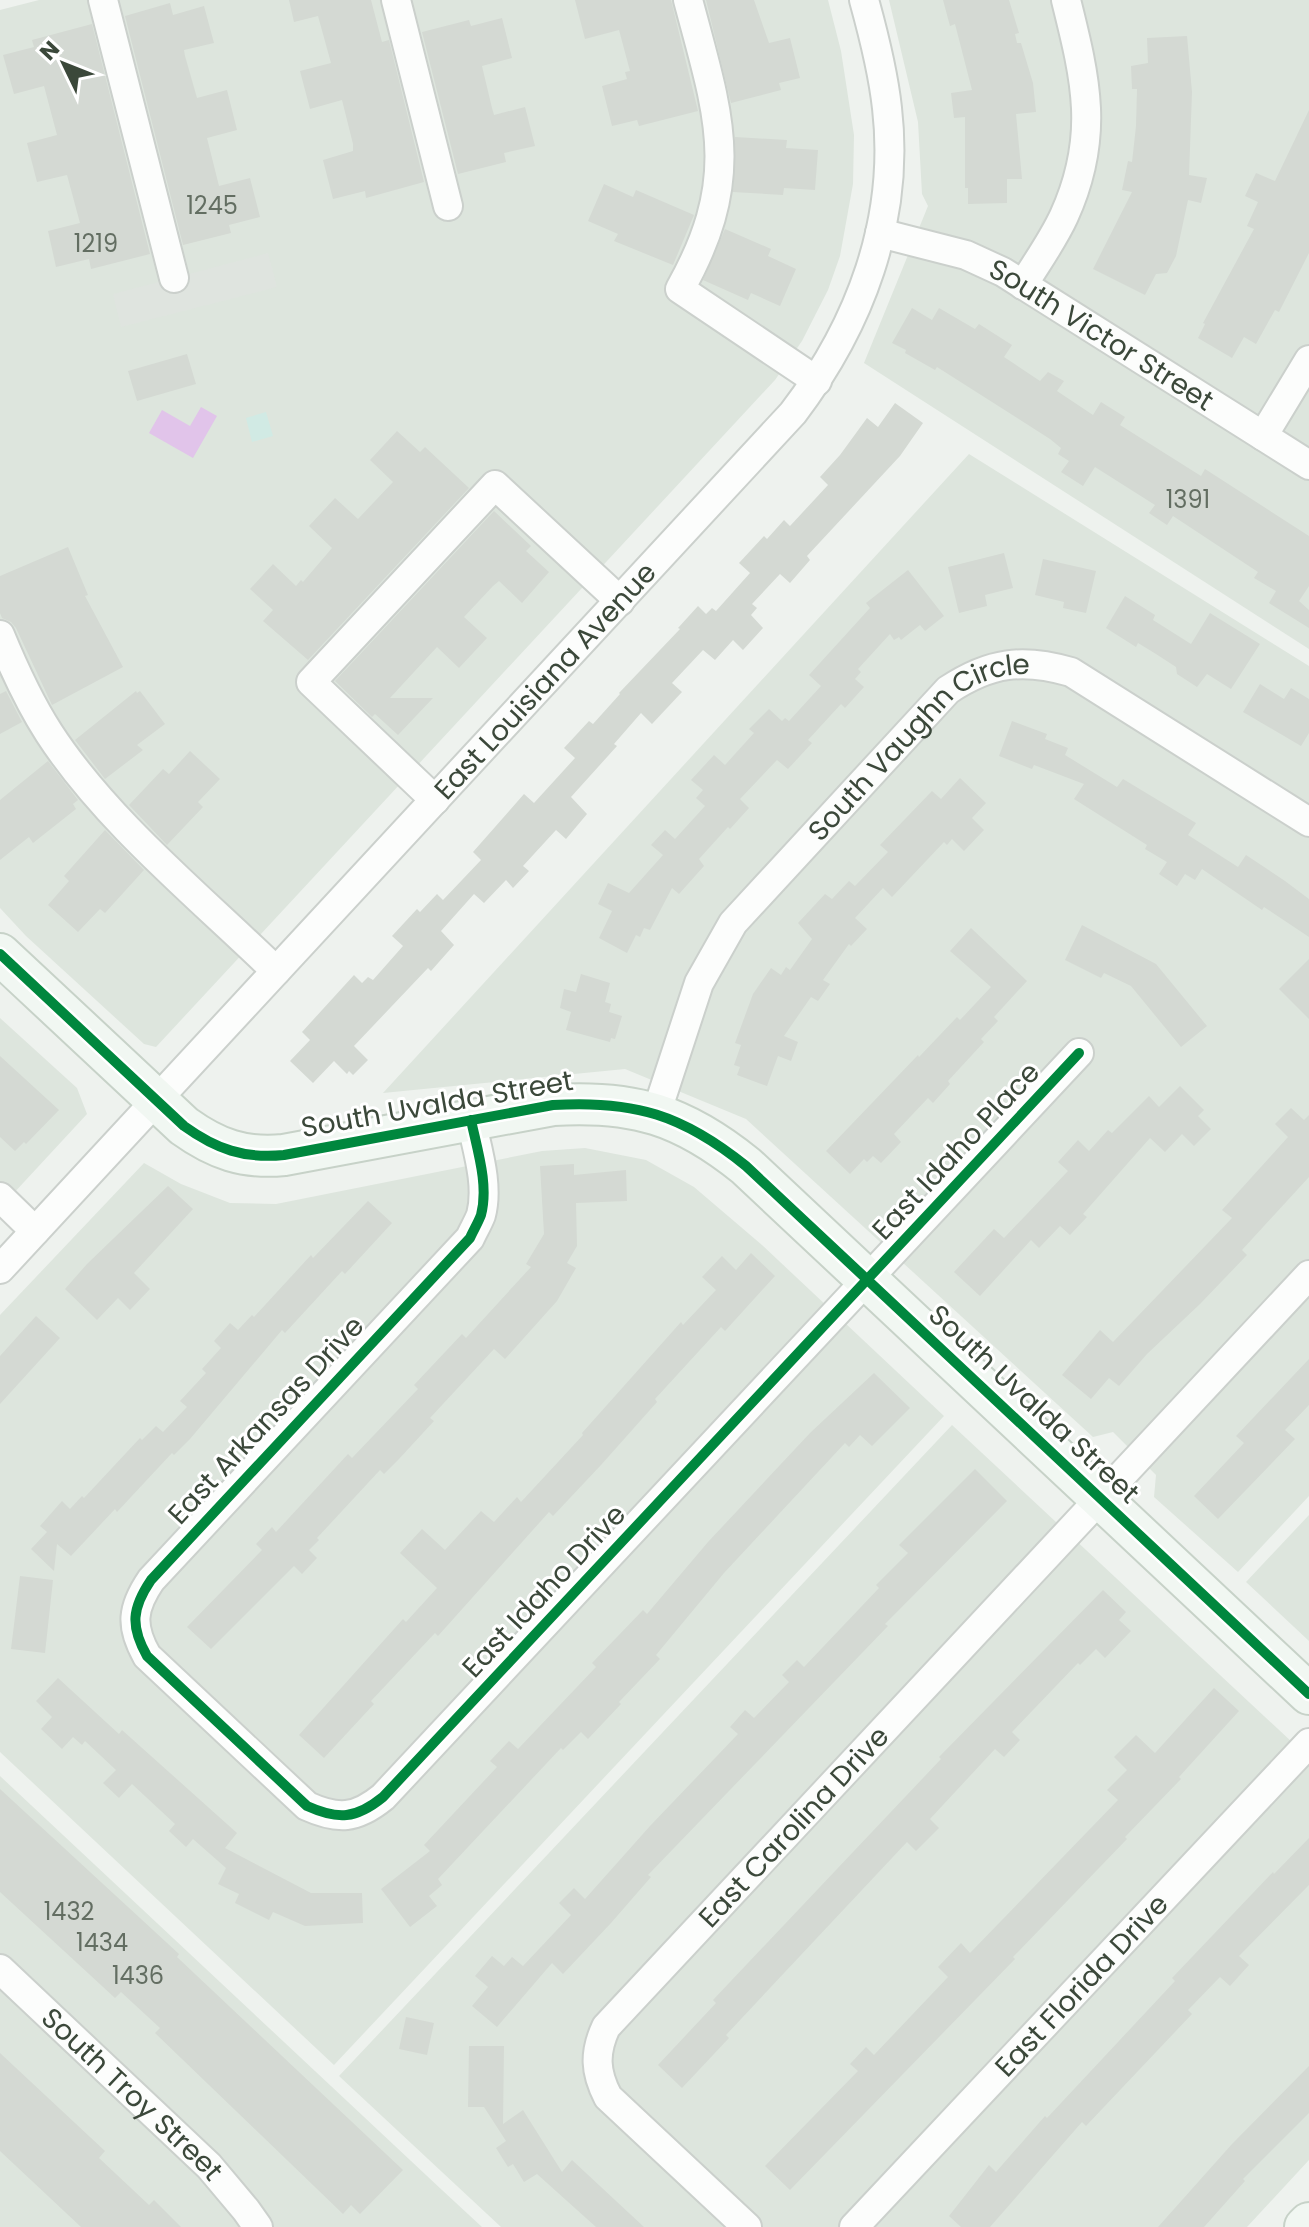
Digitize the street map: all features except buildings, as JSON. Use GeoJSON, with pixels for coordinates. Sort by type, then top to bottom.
{"type":"FeatureCollection","features":[{"type":"Feature","properties":{"kind":"street"},"geometry":{"type":"LineString","coordinates":[[103,0],[174,278]]}},
{"type":"Feature","properties":{"kind":"street"},"geometry":{"type":"LineString","coordinates":[[396,0],[448,206]]}},
{"type":"Feature","properties":{"kind":"street"},"geometry":{"type":"LineString","coordinates":[[688,0],[716,103],[721,134],[720,179],[712,221],[680,289],[817,381]]}},
{"type":"Feature","properties":{"kind":"street","name":"East Louisiana Avenue"},"geometry":{"type":"LineString","coordinates":[[0,1269],[793,413],[817,381],[860,302],[887,198],[888,111],[882,68],[864,0]]}},
{"type":"Feature","properties":{"kind":"street"},"geometry":{"type":"LineString","coordinates":[[1023,285],[1063,218],[1077,183],[1085,147],[1088,110],[1084,73],[1066,0]]}},
{"type":"Feature","properties":{"kind":"street","name":"South Victor Street"},"geometry":{"type":"LineString","coordinates":[[880,233],[966,255],[1023,285],[1309,465]]}},
{"type":"Feature","properties":{"kind":"street"},"geometry":{"type":"LineString","coordinates":[[1263,436],[1309,360]]}},
{"type":"Feature","properties":{"kind":"street"},"geometry":{"type":"LineString","coordinates":[[435,800],[311,682],[495,485],[620,601]]}},
{"type":"Feature","properties":{"kind":"street"},"geometry":{"type":"LineString","coordinates":[[0,635],[18,680],[49,733],[86,784],[118,819],[276,971]]}},
{"type":"Feature","properties":{"kind":"street","name":"South Vaughn Circle"},"geometry":{"type":"LineString","coordinates":[[656,1114],[699,983],[733,923],[948,690],[969,676],[992,667],[1023,663],[1047,665],[1071,672],[1309,822]]}},
{"type":"Feature","properties":{"kind":"street","name":"South Uvalda Street"},"geometry":{"type":"LineString","coordinates":[[0,954],[156,1101],[212,1145],[266,1156],[553,1105],[583,1103],[601,1103],[656,1114],[685,1125],[728,1152],[1309,1694]]}},
{"type":"Feature","properties":{"kind":"street","name":"East Idaho Place"},"geometry":{"type":"LineString","coordinates":[[868,1280],[1079,1053]]}},
{"type":"Feature","properties":{"kind":"street","name":"East Arkansas Drive"},"geometry":{"type":"LineString","coordinates":[[231,1736],[147,1656],[138,1640],[135,1619],[139,1598],[151,1580],[470,1238],[483,1199],[471,1120]]}},
{"type":"Feature","properties":{"kind":"street"},"geometry":{"type":"LineString","coordinates":[[0,1197],[35,1231]]}},
{"type":"Feature","properties":{"kind":"street"},"geometry":{"type":"LineString","coordinates":[[1100,1499],[1309,1275]]}},
{"type":"Feature","properties":{"kind":"street","name":"East Idaho Drive"},"geometry":{"type":"LineString","coordinates":[[231,1736],[307,1806],[327,1815],[348,1816],[369,1809],[405,1775],[868,1280]]}},
{"type":"Feature","properties":{"kind":"street","name":"East Carolina Drive"},"geometry":{"type":"LineString","coordinates":[[747,2227],[608,2097],[599,2080],[596,2063],[598,2044],[606,2027],[1100,1499]]}},
{"type":"Feature","properties":{"kind":"street","name":"East Florida Drive"},"geometry":{"type":"LineString","coordinates":[[854,2227],[1309,1743]]}},
{"type":"Feature","properties":{"kind":"street","name":"South Troy Street"},"geometry":{"type":"LineString","coordinates":[[0,1969],[209,2166],[258,2227]]}},
{"type":"Feature","properties":{"kind":"shaded area"},"geometry":{"type":"Polygon","coordinates":[[[39,0],[828,0],[841,51],[854,135],[853,184],[840,256],[828,290],[802,341],[775,380],[156,1047],[144,1044],[26,936],[0,908],[0,10],[39,0]]]}},
{"type":"Feature","properties":{"kind":"shaded area"},"geometry":{"type":"Polygon","coordinates":[[[889,0],[1309,0],[1309,649],[864,363],[928,206],[922,194],[918,122],[889,0]]]}},
{"type":"Feature","properties":{"kind":"shaded area"},"geometry":{"type":"Polygon","coordinates":[[[268,253],[277,287],[121,327],[113,294],[268,253]]]}},
{"type":"Feature","properties":{"kind":"shaded area"},"geometry":{"type":"Polygon","coordinates":[[[201,407],[217,416],[193,458],[149,433],[162,410],[190,426],[201,407]]]}},
{"type":"Feature","properties":{"kind":"shaded area"},"geometry":{"type":"Polygon","coordinates":[[[266,412],[273,436],[252,442],[246,418],[266,412]]]}},
{"type":"Feature","properties":{"kind":"shaded area"},"geometry":{"type":"Polygon","coordinates":[[[969,454],[1309,666],[1309,1496],[1238,1572],[1154,1497],[1156,1475],[1113,1432],[1093,1437],[746,1119],[625,1069],[383,1093],[969,454]]]}},
{"type":"Feature","properties":{"kind":"shaded area"},"geometry":{"type":"Polygon","coordinates":[[[0,1018],[77,1088],[87,1114],[0,1208],[0,1018]]]}},
{"type":"Feature","properties":{"kind":"shaded area"},"geometry":{"type":"Polygon","coordinates":[[[585,1148],[646,1160],[694,1187],[762,1245],[944,1416],[334,2065],[0,1752],[0,1315],[144,1163],[181,1184],[230,1203],[276,1204],[542,1151],[585,1148]]]}},
{"type":"Feature","properties":{"kind":"shaded area"},"geometry":{"type":"Polygon","coordinates":[[[952,1425],[1309,1758],[1309,2160],[1247,2227],[501,2227],[339,2076],[952,1425]]]}},
{"type":"Feature","properties":{"kind":"shaded area"},"geometry":{"type":"Polygon","coordinates":[[[1309,1515],[1309,1641],[1246,1582],[1309,1515]]]}},
{"type":"Feature","properties":{"kind":"shaded area"},"geometry":{"type":"Polygon","coordinates":[[[0,1776],[442,2190],[482,2227],[0,2227],[0,1776]]]}},
{"type":"Feature","properties":{"kind":"cycle path"},"geometry":{"type":"LineString","coordinates":[[0,954],[184,1126],[231,1151],[284,1155],[553,1105],[608,1105],[633,1109],[656,1114],[701,1134],[746,1166],[1309,1694]]}},
{"type":"Feature","properties":{"kind":"cycle path"},"geometry":{"type":"LineString","coordinates":[[471,1120],[484,1192],[481,1215],[470,1238],[151,1580],[137,1608],[136,1626],[147,1656],[307,1806],[328,1814],[355,1813],[383,1797],[1079,1053]]}}]}
